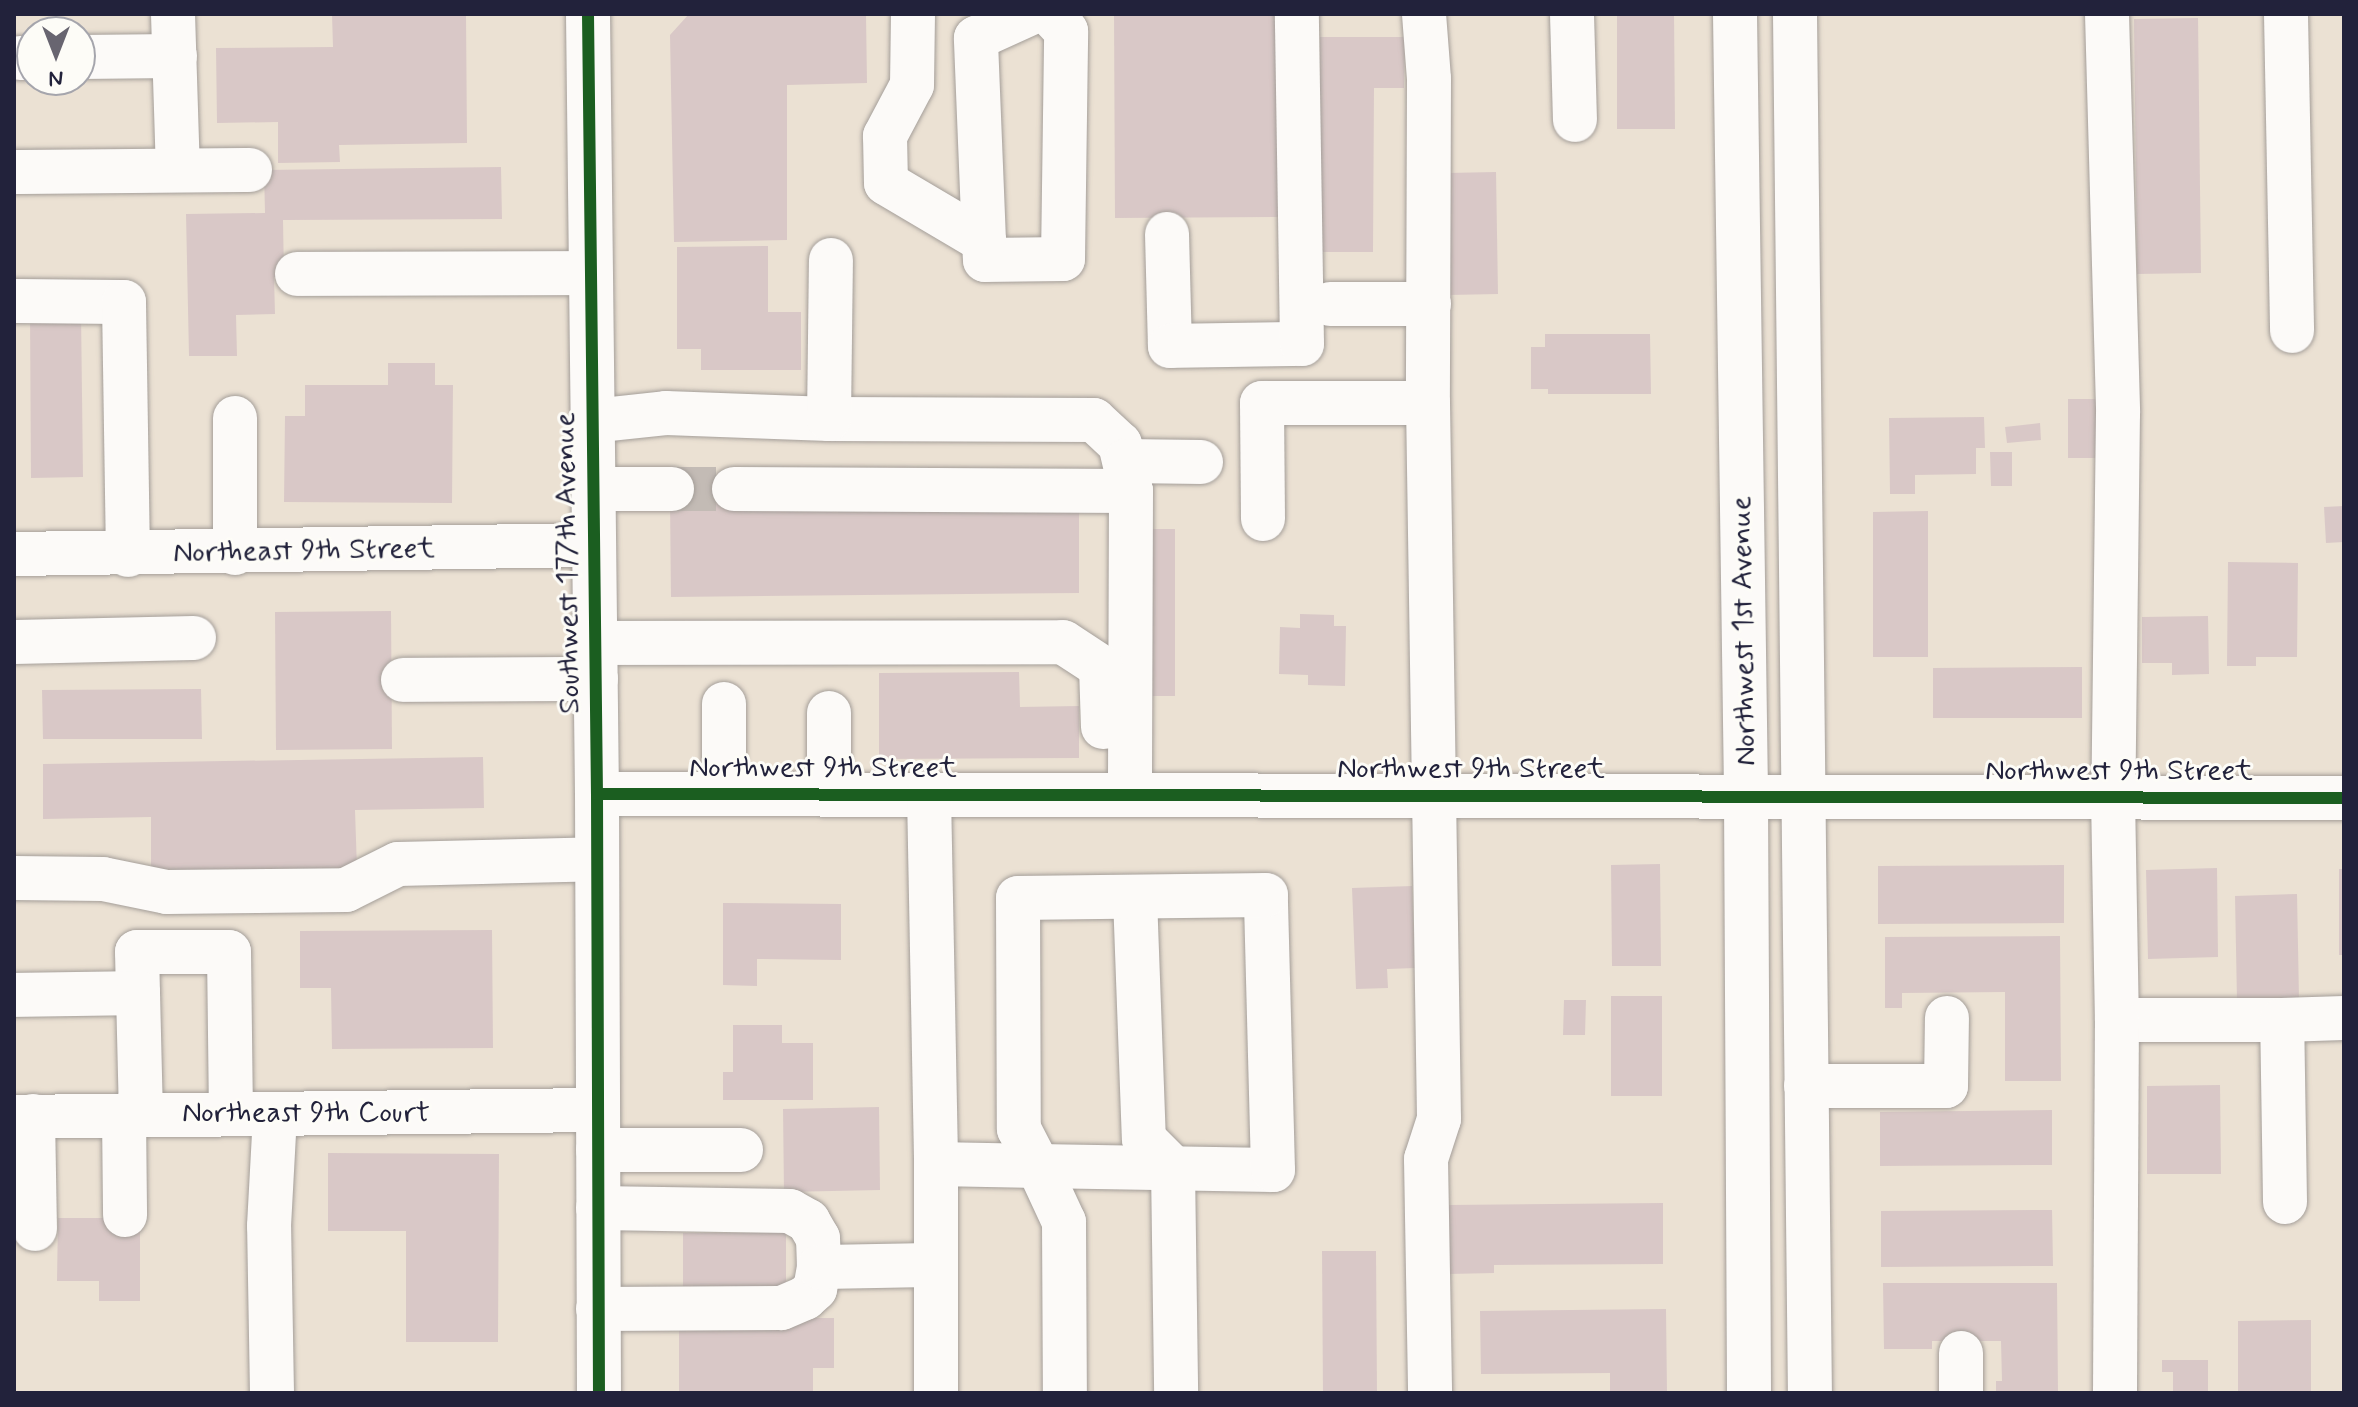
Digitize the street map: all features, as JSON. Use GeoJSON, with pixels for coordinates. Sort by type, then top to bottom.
{"type":"FeatureCollection","features":[{"type":"Feature","properties":{"kind":"main road","name":"Southwest 177th Avenue"},"geometry":{"type":"LineString","coordinates":[[588,14],[597,794],[599,1393]]}},
{"type":"Feature","properties":{"kind":"main road"},"geometry":{"type":"LineString","coordinates":[[913,14],[912,85],[885,136],[886,183],[984,241]]}},
{"type":"Feature","properties":{"kind":"main road"},"geometry":{"type":"LineString","coordinates":[[1029,14],[976,38],[985,260],[1063,259],[1066,31],[1050,14]]}},
{"type":"Feature","properties":{"kind":"main road"},"geometry":{"type":"LineString","coordinates":[[1167,234],[1170,346],[1302,344],[1297,14]]}},
{"type":"Feature","properties":{"kind":"main road"},"geometry":{"type":"LineString","coordinates":[[1424,14],[1429,79],[1428,403],[1439,1119],[1426,1159],[1430,1393]]}},
{"type":"Feature","properties":{"kind":"main road"},"geometry":{"type":"LineString","coordinates":[[1572,14],[1575,120]]}},
{"type":"Feature","properties":{"kind":"main road","name":"Northwest 1st Avenue"},"geometry":{"type":"LineString","coordinates":[[1735,14],[1746,796],[1749,1393]]}},
{"type":"Feature","properties":{"kind":"main road","name":"Northwest 1st Avenue"},"geometry":{"type":"LineString","coordinates":[[1795,14],[1810,1393]]}},
{"type":"Feature","properties":{"kind":"main road"},"geometry":{"type":"LineString","coordinates":[[2107,14],[2118,413],[2113,796],[2117,1020],[2115,1393]]}},
{"type":"Feature","properties":{"kind":"main road"},"geometry":{"type":"LineString","coordinates":[[2286,14],[2292,331]]}},
{"type":"Feature","properties":{"kind":"main road"},"geometry":{"type":"LineString","coordinates":[[96,53],[174,35],[178,170]]}},
{"type":"Feature","properties":{"kind":"main road"},"geometry":{"type":"LineString","coordinates":[[14,172],[250,170]]}},
{"type":"Feature","properties":{"kind":"main road"},"geometry":{"type":"LineString","coordinates":[[829,419],[831,260]]}},
{"type":"Feature","properties":{"kind":"main road"},"geometry":{"type":"LineString","coordinates":[[297,274],[590,273]]}},
{"type":"Feature","properties":{"kind":"main road"},"geometry":{"type":"LineString","coordinates":[[14,301],[124,302],[128,555]]}},
{"type":"Feature","properties":{"kind":"main road"},"geometry":{"type":"LineString","coordinates":[[1330,304],[1429,304]]}},
{"type":"Feature","properties":{"kind":"main road"},"geometry":{"type":"LineString","coordinates":[[1263,519],[1262,403],[1428,403]]}},
{"type":"Feature","properties":{"kind":"main road"},"geometry":{"type":"LineString","coordinates":[[592,421],[666,413],[829,419],[1094,420],[1120,444],[1128,476],[1118,794]]}},
{"type":"Feature","properties":{"kind":"main road"},"geometry":{"type":"LineString","coordinates":[[235,418],[235,553]]}},
{"type":"Feature","properties":{"kind":"main road"},"geometry":{"type":"LineString","coordinates":[[734,489],[1128,476],[1201,462]]}},
{"type":"Feature","properties":{"kind":"main road"},"geometry":{"type":"LineString","coordinates":[[593,489],[672,489]]}},
{"type":"Feature","properties":{"kind":"main road","name":"Northeast 9th Street"},"geometry":{"type":"LineString","coordinates":[[14,554],[128,555],[594,545]]}},
{"type":"Feature","properties":{"kind":"main road"},"geometry":{"type":"LineString","coordinates":[[14,642],[194,638]]}},
{"type":"Feature","properties":{"kind":"main road"},"geometry":{"type":"LineString","coordinates":[[403,680],[595,661],[1063,642],[1101,667],[1118,794]]}},
{"type":"Feature","properties":{"kind":"main road"},"geometry":{"type":"LineString","coordinates":[[724,704],[724,794]]}},
{"type":"Feature","properties":{"kind":"main road"},"geometry":{"type":"LineString","coordinates":[[829,713],[829,794]]}},
{"type":"Feature","properties":{"kind":"main road","name":"Northwest 9th Street"},"geometry":{"type":"LineString","coordinates":[[597,794],[2344,798]]}},
{"type":"Feature","properties":{"kind":"main road"},"geometry":{"type":"LineString","coordinates":[[929,794],[936,1164],[936,1393]]}},
{"type":"Feature","properties":{"kind":"main road"},"geometry":{"type":"LineString","coordinates":[[14,878],[103,879],[167,892],[346,890],[398,864],[597,859]]}},
{"type":"Feature","properties":{"kind":"main road"},"geometry":{"type":"LineString","coordinates":[[936,1164],[1038,1166],[1173,1168],[1273,1170],[1266,895],[1018,898],[1019,1129],[1038,1166],[1064,1222],[1065,1393]]}},
{"type":"Feature","properties":{"kind":"main road"},"geometry":{"type":"LineString","coordinates":[[1135,897],[1144,1139],[1173,1168],[1176,1393]]}},
{"type":"Feature","properties":{"kind":"main road"},"geometry":{"type":"LineString","coordinates":[[125,1215],[138,993],[137,952],[229,952],[231,1114]]}},
{"type":"Feature","properties":{"kind":"main road"},"geometry":{"type":"LineString","coordinates":[[14,995],[138,993]]}},
{"type":"Feature","properties":{"kind":"main road"},"geometry":{"type":"LineString","coordinates":[[1806,1086],[1946,1086],[1947,1018]]}},
{"type":"Feature","properties":{"kind":"main road"},"geometry":{"type":"LineString","coordinates":[[2117,1020],[2344,1018]]}},
{"type":"Feature","properties":{"kind":"main road"},"geometry":{"type":"LineString","coordinates":[[2282,1020],[2285,1202]]}},
{"type":"Feature","properties":{"kind":"main road"},"geometry":{"type":"LineString","coordinates":[[272,1393],[269,1226],[275,1114]]}},
{"type":"Feature","properties":{"kind":"main road","name":"Northeast 9th Court"},"geometry":{"type":"LineString","coordinates":[[24,1116],[275,1114],[598,1130],[741,1151]]}},
{"type":"Feature","properties":{"kind":"main road"},"geometry":{"type":"LineString","coordinates":[[24,1116],[35,1229]]}},
{"type":"Feature","properties":{"kind":"main road"},"geometry":{"type":"LineString","coordinates":[[598,1208],[790,1211],[808,1221],[818,1238],[819,1267],[815,1289],[805,1298],[781,1308],[598,1309]]}},
{"type":"Feature","properties":{"kind":"main road"},"geometry":{"type":"LineString","coordinates":[[819,1267],[934,1265]]}},
{"type":"Feature","properties":{"kind":"building"},"geometry":{"type":"Polygon","coordinates":[[[332,14],[466,14],[467,143],[339,145],[340,162],[278,163],[278,122],[217,123],[216,48],[333,47],[332,14]]]}},
{"type":"Feature","properties":{"kind":"building"},"geometry":{"type":"Polygon","coordinates":[[[689,14],[866,14],[867,83],[787,85],[787,240],[674,242],[670,35],[689,14]]]}},
{"type":"Feature","properties":{"kind":"building"},"geometry":{"type":"Polygon","coordinates":[[[1114,14],[1278,14],[1279,217],[1115,218],[1114,14]]]}},
{"type":"Feature","properties":{"kind":"building"},"geometry":{"type":"Polygon","coordinates":[[[1617,14],[1674,14],[1675,129],[1617,129],[1617,14]]]}},
{"type":"Feature","properties":{"kind":"building"},"geometry":{"type":"Polygon","coordinates":[[[2198,18],[2201,273],[2137,274],[2134,19],[2198,18]]]}},
{"type":"Feature","properties":{"kind":"building"},"geometry":{"type":"Polygon","coordinates":[[[1320,37],[1405,37],[1404,88],[1374,88],[1373,252],[1318,252],[1320,37]]]}},
{"type":"Feature","properties":{"kind":"building"},"geometry":{"type":"Polygon","coordinates":[[[501,167],[502,219],[283,220],[284,277],[274,277],[275,314],[236,315],[237,356],[189,356],[186,214],[265,213],[264,170],[501,167]]]}},
{"type":"Feature","properties":{"kind":"building"},"geometry":{"type":"Polygon","coordinates":[[[1496,172],[1498,294],[1449,295],[1447,173],[1496,172]]]}},
{"type":"Feature","properties":{"kind":"building"},"geometry":{"type":"Polygon","coordinates":[[[768,246],[768,312],[801,312],[801,370],[701,370],[701,349],[677,349],[677,247],[768,246]]]}},
{"type":"Feature","properties":{"kind":"building"},"geometry":{"type":"Polygon","coordinates":[[[81,313],[83,477],[31,478],[30,314],[81,313]]]}},
{"type":"Feature","properties":{"kind":"building"},"geometry":{"type":"Polygon","coordinates":[[[1545,334],[1650,334],[1651,394],[1548,394],[1548,389],[1531,389],[1531,347],[1545,347],[1545,334]]]}},
{"type":"Feature","properties":{"kind":"building"},"geometry":{"type":"Polygon","coordinates":[[[388,363],[435,363],[435,385],[453,385],[452,503],[284,502],[285,416],[305,416],[305,385],[388,385],[388,363]]]}},
{"type":"Feature","properties":{"kind":"building"},"geometry":{"type":"Polygon","coordinates":[[[2068,399],[2104,399],[2104,458],[2068,458],[2068,399]]]}},
{"type":"Feature","properties":{"kind":"building"},"geometry":{"type":"Polygon","coordinates":[[[1984,417],[1985,448],[1976,448],[1976,474],[1915,475],[1915,494],[1890,494],[1889,418],[1984,417]]]}},
{"type":"Feature","properties":{"kind":"building"},"geometry":{"type":"Polygon","coordinates":[[[2040,423],[2041,440],[2007,443],[2005,427],[2040,423]]]}},
{"type":"Feature","properties":{"kind":"building"},"geometry":{"type":"Polygon","coordinates":[[[1990,452],[2012,452],[2012,486],[1991,486],[1990,452]]]}},
{"type":"Feature","properties":{"kind":"building"},"geometry":{"type":"Polygon","coordinates":[[[1079,498],[1079,593],[671,597],[670,502],[1079,498]]]}},
{"type":"Feature","properties":{"kind":"building"},"geometry":{"type":"Polygon","coordinates":[[[2344,506],[2344,542],[2326,543],[2324,507],[2344,506]]]}},
{"type":"Feature","properties":{"kind":"building"},"geometry":{"type":"Polygon","coordinates":[[[1928,511],[1928,657],[1873,657],[1873,512],[1928,511]]]}},
{"type":"Feature","properties":{"kind":"building"},"geometry":{"type":"Polygon","coordinates":[[[1148,529],[1175,529],[1175,696],[1148,696],[1148,529]]]}},
{"type":"Feature","properties":{"kind":"building"},"geometry":{"type":"Polygon","coordinates":[[[2228,562],[2298,563],[2297,657],[2256,657],[2256,666],[2227,666],[2228,562]]]}},
{"type":"Feature","properties":{"kind":"building"},"geometry":{"type":"Polygon","coordinates":[[[391,611],[392,749],[276,750],[275,612],[391,611]]]}},
{"type":"Feature","properties":{"kind":"building"},"geometry":{"type":"Polygon","coordinates":[[[1300,614],[1334,615],[1334,626],[1346,626],[1345,686],[1308,685],[1308,675],[1279,674],[1280,627],[1300,628],[1300,614]]]}},
{"type":"Feature","properties":{"kind":"building"},"geometry":{"type":"Polygon","coordinates":[[[2208,616],[2209,674],[2172,675],[2172,663],[2142,663],[2142,617],[2208,616]]]}},
{"type":"Feature","properties":{"kind":"building"},"geometry":{"type":"Polygon","coordinates":[[[2082,667],[2082,718],[1933,718],[1933,668],[2082,667]]]}},
{"type":"Feature","properties":{"kind":"building"},"geometry":{"type":"Polygon","coordinates":[[[1019,672],[1020,707],[1079,706],[1079,758],[879,759],[879,673],[1019,672]]]}},
{"type":"Feature","properties":{"kind":"building"},"geometry":{"type":"Polygon","coordinates":[[[201,689],[202,739],[43,739],[42,690],[201,689]]]}},
{"type":"Feature","properties":{"kind":"building"},"geometry":{"type":"Polygon","coordinates":[[[483,757],[484,808],[355,810],[357,869],[151,872],[151,817],[43,819],[43,764],[483,757]]]}},
{"type":"Feature","properties":{"kind":"building"},"geometry":{"type":"Polygon","coordinates":[[[1660,864],[1661,966],[1612,966],[1611,865],[1660,864]]]}},
{"type":"Feature","properties":{"kind":"building"},"geometry":{"type":"Polygon","coordinates":[[[2064,865],[2064,923],[1878,924],[1878,866],[2064,865]]]}},
{"type":"Feature","properties":{"kind":"building"},"geometry":{"type":"Polygon","coordinates":[[[2217,868],[2218,957],[2148,959],[2146,870],[2217,868]]]}},
{"type":"Feature","properties":{"kind":"building"},"geometry":{"type":"Polygon","coordinates":[[[2339,869],[2344,869],[2344,955],[2339,955],[2339,869]]]}},
{"type":"Feature","properties":{"kind":"building"},"geometry":{"type":"Polygon","coordinates":[[[1412,886],[1415,968],[1387,969],[1388,988],[1356,989],[1352,888],[1412,886]]]}},
{"type":"Feature","properties":{"kind":"building"},"geometry":{"type":"Polygon","coordinates":[[[2297,894],[2299,999],[2237,1001],[2235,896],[2297,894]]]}},
{"type":"Feature","properties":{"kind":"building"},"geometry":{"type":"Polygon","coordinates":[[[723,903],[841,904],[841,960],[757,959],[757,986],[723,985],[723,903]]]}},
{"type":"Feature","properties":{"kind":"building"},"geometry":{"type":"Polygon","coordinates":[[[492,930],[493,1048],[332,1049],[331,988],[300,988],[300,931],[492,930]]]}},
{"type":"Feature","properties":{"kind":"building"},"geometry":{"type":"Polygon","coordinates":[[[2060,936],[2061,1081],[2005,1081],[2005,992],[1902,993],[1902,1008],[1885,1008],[1885,937],[2060,936]]]}},
{"type":"Feature","properties":{"kind":"building"},"geometry":{"type":"Polygon","coordinates":[[[1611,996],[1662,996],[1662,1096],[1611,1096],[1611,996]]]}},
{"type":"Feature","properties":{"kind":"building"},"geometry":{"type":"Polygon","coordinates":[[[1564,1000],[1586,1000],[1585,1035],[1563,1035],[1564,1000]]]}},
{"type":"Feature","properties":{"kind":"building"},"geometry":{"type":"Polygon","coordinates":[[[733,1025],[782,1025],[782,1043],[813,1043],[813,1100],[723,1100],[723,1072],[733,1072],[733,1025]]]}},
{"type":"Feature","properties":{"kind":"building"},"geometry":{"type":"Polygon","coordinates":[[[2220,1085],[2221,1174],[2147,1174],[2147,1086],[2220,1085]]]}},
{"type":"Feature","properties":{"kind":"building"},"geometry":{"type":"Polygon","coordinates":[[[879,1107],[880,1190],[784,1192],[783,1109],[879,1107]]]}},
{"type":"Feature","properties":{"kind":"building"},"geometry":{"type":"Polygon","coordinates":[[[2052,1110],[2052,1165],[1880,1166],[1880,1112],[2052,1110]]]}},
{"type":"Feature","properties":{"kind":"building"},"geometry":{"type":"Polygon","coordinates":[[[328,1153],[499,1154],[498,1342],[406,1342],[406,1231],[328,1231],[328,1153]]]}},
{"type":"Feature","properties":{"kind":"building"},"geometry":{"type":"Polygon","coordinates":[[[1663,1203],[1663,1264],[1494,1265],[1494,1273],[1449,1274],[1449,1205],[1663,1203]]]}},
{"type":"Feature","properties":{"kind":"building"},"geometry":{"type":"Polygon","coordinates":[[[2052,1210],[2053,1266],[1881,1267],[1881,1211],[2052,1210]]]}},
{"type":"Feature","properties":{"kind":"building"},"geometry":{"type":"Polygon","coordinates":[[[58,1218],[140,1218],[140,1301],[99,1301],[99,1281],[57,1281],[58,1218]]]}},
{"type":"Feature","properties":{"kind":"building"},"geometry":{"type":"Polygon","coordinates":[[[683,1233],[786,1233],[786,1301],[683,1300],[683,1233]]]}},
{"type":"Feature","properties":{"kind":"building"},"geometry":{"type":"Polygon","coordinates":[[[1322,1251],[1376,1251],[1377,1393],[1323,1393],[1322,1251]]]}},
{"type":"Feature","properties":{"kind":"building"},"geometry":{"type":"Polygon","coordinates":[[[1883,1283],[2057,1283],[2058,1393],[1996,1393],[1996,1381],[2002,1381],[2001,1341],[1932,1341],[1932,1349],[1884,1349],[1883,1283]]]}},
{"type":"Feature","properties":{"kind":"building"},"geometry":{"type":"Polygon","coordinates":[[[1666,1309],[1667,1393],[1610,1393],[1610,1373],[1481,1374],[1480,1311],[1666,1309]]]}},
{"type":"Feature","properties":{"kind":"building"},"geometry":{"type":"Polygon","coordinates":[[[679,1318],[834,1318],[834,1368],[813,1368],[813,1393],[679,1393],[679,1318]]]}},
{"type":"Feature","properties":{"kind":"building"},"geometry":{"type":"Polygon","coordinates":[[[2311,1320],[2311,1393],[2238,1393],[2238,1321],[2311,1320]]]}},
{"type":"Feature","properties":{"kind":"building"},"geometry":{"type":"Polygon","coordinates":[[[2162,1360],[2208,1360],[2208,1393],[2173,1393],[2173,1372],[2162,1372],[2162,1360]]]}},
{"type":"Feature","properties":{"kind":"tunnel"},"geometry":{"type":"LineString","coordinates":[[672,489],[734,489]]}},
{"type":"Feature","properties":{"kind":"cycle path"},"geometry":{"type":"LineString","coordinates":[[588,14],[597,794],[599,1393]]}},
{"type":"Feature","properties":{"kind":"cycle path"},"geometry":{"type":"LineString","coordinates":[[597,794],[2344,798]]}}]}
